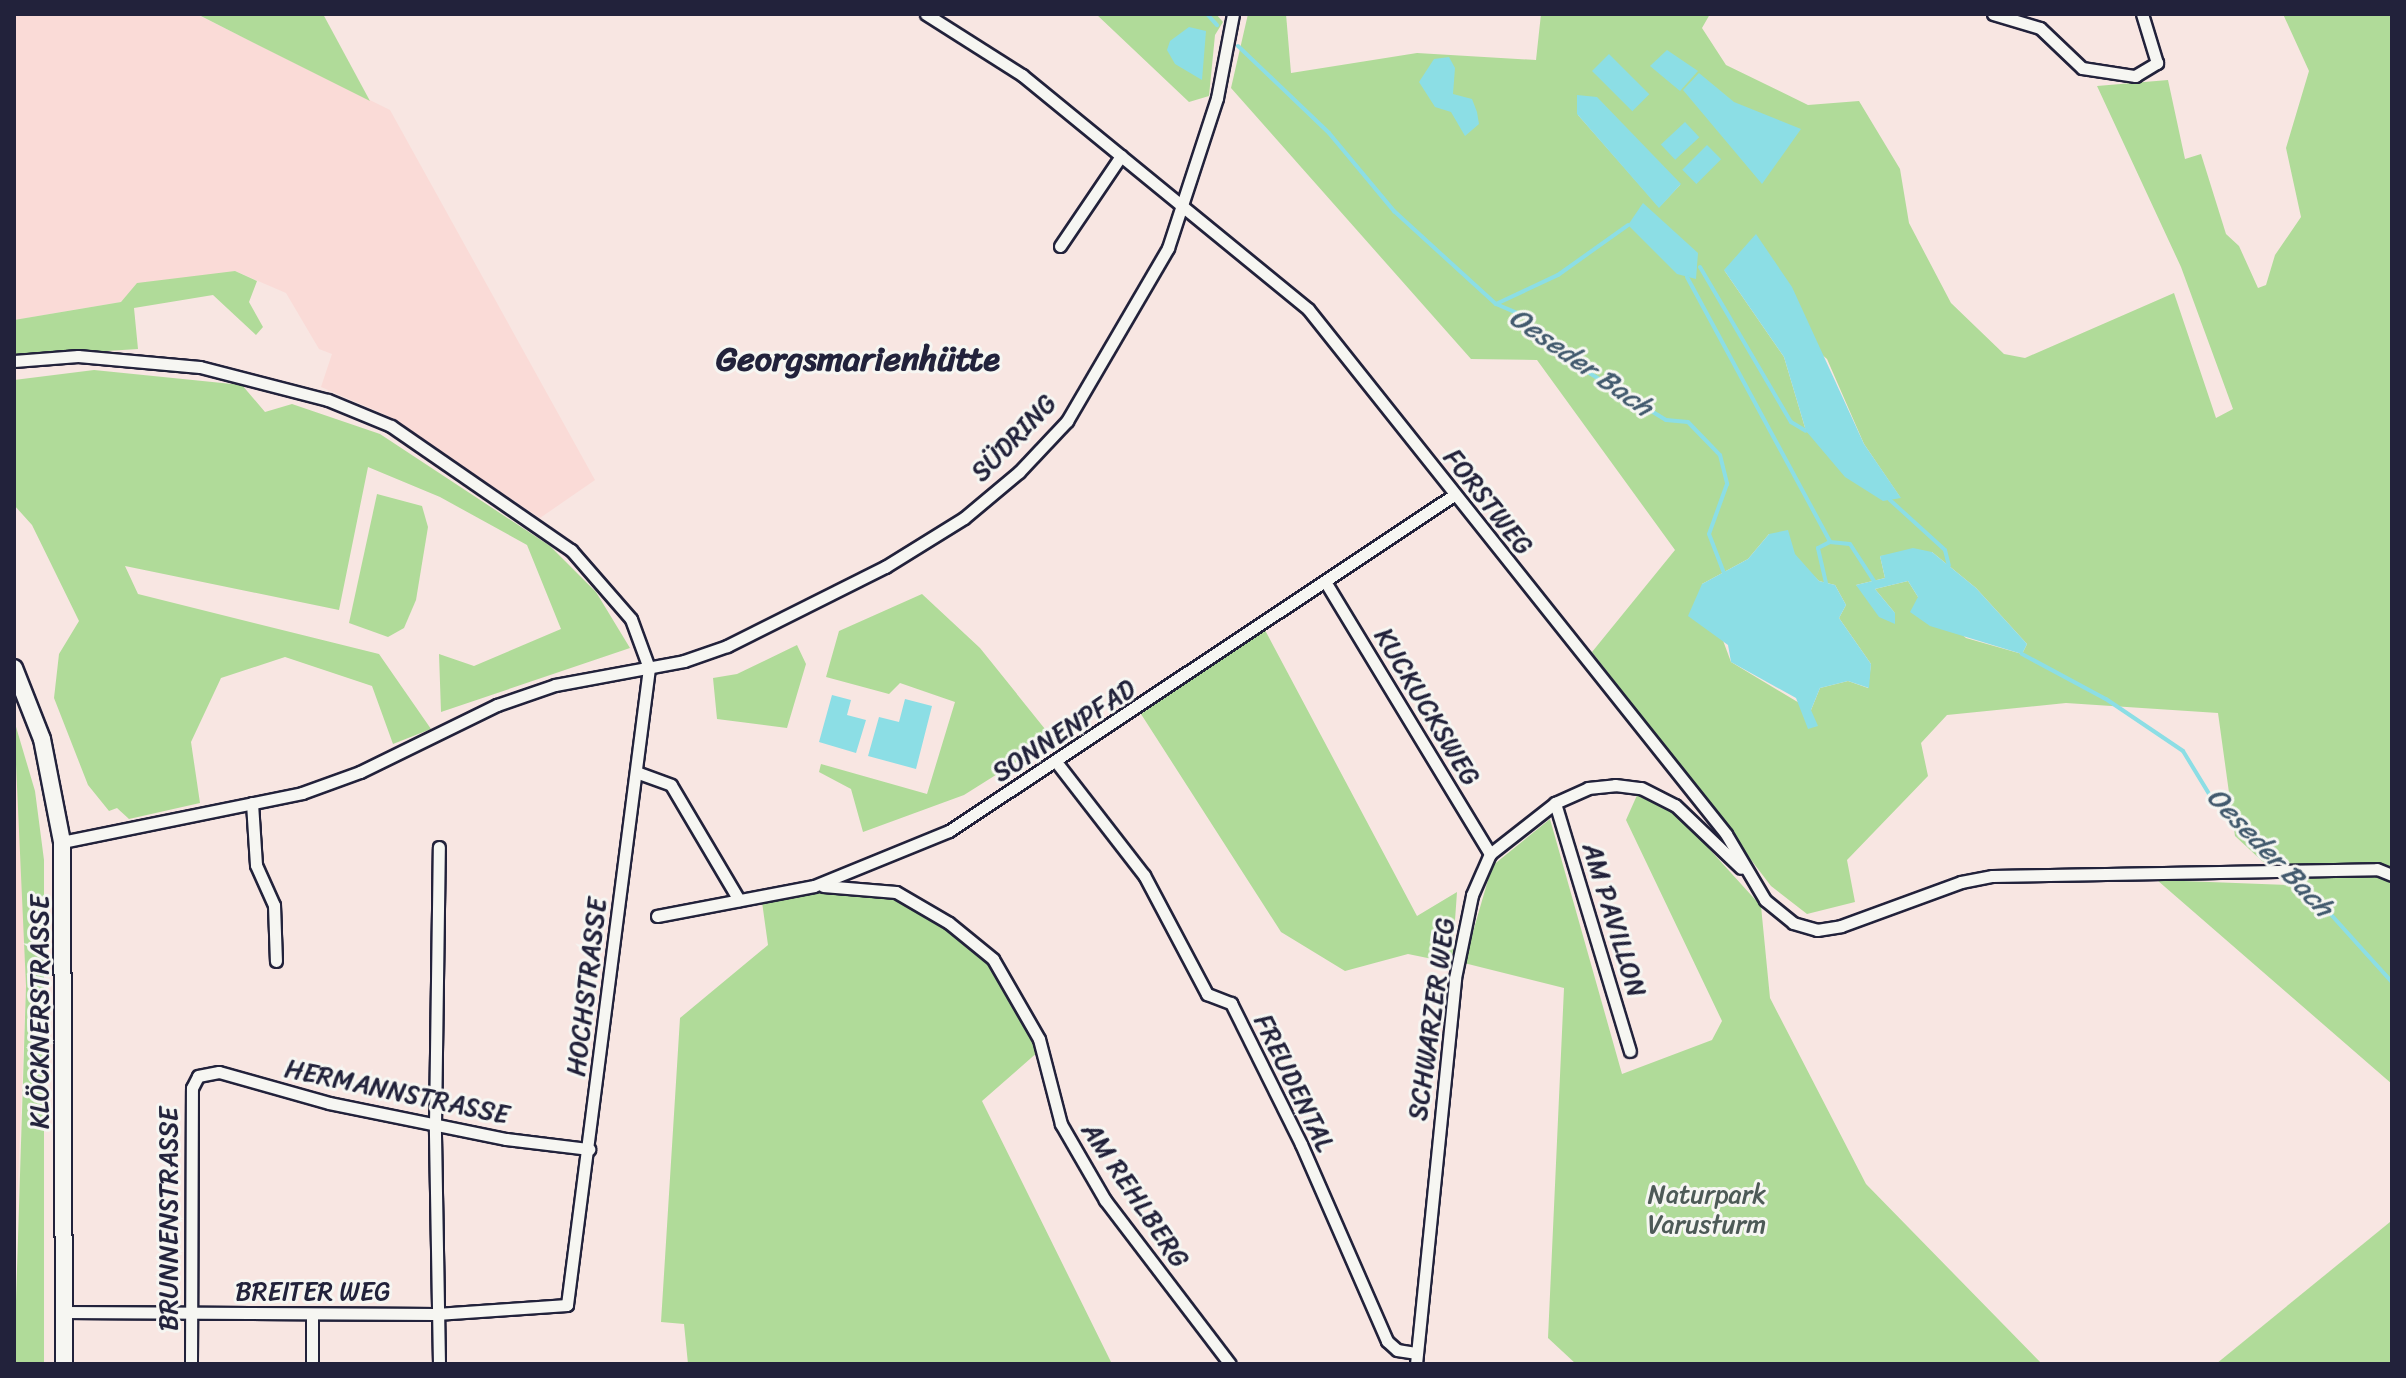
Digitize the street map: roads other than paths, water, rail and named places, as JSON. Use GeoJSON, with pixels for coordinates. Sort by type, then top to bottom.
{"type":"FeatureCollection","features":[{"type":"Feature","properties":{"kind":"main road","name":"KLÖCKNERSTRASSE"},"geometry":{"type":"LineString","coordinates":[[14,668],[42,739],[62,842],[64,1364]]}},
{"type":"Feature","properties":{"kind":"street","name":"FORSTWEG"},"geometry":{"type":"LineString","coordinates":[[926,14],[1022,75],[1308,309],[1726,834],[1750,877],[1779,914],[1817,930],[1841,926],[1961,882],[1992,876],[2377,869],[2392,875]]}},
{"type":"Feature","properties":{"kind":"street","name":"SÜDRING"},"geometry":{"type":"LineString","coordinates":[[62,842],[252,803],[360,772],[497,705],[555,685],[649,668],[727,646],[885,567],[964,518],[1019,472],[1067,421],[1168,248],[1185,209],[1217,98],[1233,14]]}},
{"type":"Feature","properties":{"kind":"street"},"geometry":{"type":"LineString","coordinates":[[1993,14],[2040,28],[2082,68],[2135,76],[2157,63],[2142,14]]}},
{"type":"Feature","properties":{"kind":"street"},"geometry":{"type":"LineString","coordinates":[[1060,246],[1121,156]]}},
{"type":"Feature","properties":{"kind":"street"},"geometry":{"type":"LineString","coordinates":[[14,361],[78,356],[200,367],[328,400],[391,426],[571,550],[631,619],[649,668]]}},
{"type":"Feature","properties":{"kind":"street","name":"SONNENPFAD"},"geometry":{"type":"LineString","coordinates":[[657,916],[814,886],[949,831],[1057,763],[1454,495]]}},
{"type":"Feature","properties":{"kind":"street","name":"KUCKUCKSWEG"},"geometry":{"type":"LineString","coordinates":[[1326,583],[1490,854]]}},
{"type":"Feature","properties":{"kind":"street","name":"HOCHSTRASSE"},"geometry":{"type":"LineString","coordinates":[[561,1309],[567,1305],[589,1149],[649,668]]}},
{"type":"Feature","properties":{"kind":"street","name":"FREUDENTAL"},"geometry":{"type":"LineString","coordinates":[[1057,763],[1144,875],[1207,994],[1231,1003],[1301,1144],[1387,1341],[1397,1350],[1416,1358]]}},
{"type":"Feature","properties":{"kind":"street"},"geometry":{"type":"LineString","coordinates":[[636,772],[671,785],[739,900]]}},
{"type":"Feature","properties":{"kind":"street","name":"SCHWARZER WEG"},"geometry":{"type":"LineString","coordinates":[[1416,1358],[1455,978],[1472,895],[1490,854],[1555,803],[1588,788],[1641,788],[1675,805],[1750,877]]}},
{"type":"Feature","properties":{"kind":"street"},"geometry":{"type":"LineString","coordinates":[[252,803],[256,865],[274,905],[276,961]]}},
{"type":"Feature","properties":{"kind":"street","name":"AM PAVILLON"},"geometry":{"type":"LineString","coordinates":[[1555,803],[1630,1051]]}},
{"type":"Feature","properties":{"kind":"street"},"geometry":{"type":"LineString","coordinates":[[439,847],[435,1124],[439,1364]]}},
{"type":"Feature","properties":{"kind":"street","name":"AM REHLBERG"},"geometry":{"type":"LineString","coordinates":[[814,886],[896,892],[949,923],[993,959],[1039,1039],[1061,1124],[1105,1200],[1230,1364]]}},
{"type":"Feature","properties":{"kind":"street","name":"HERMANNSTRASSE"},"geometry":{"type":"LineString","coordinates":[[198,1076],[219,1072],[435,1124],[589,1149]]}},
{"type":"Feature","properties":{"kind":"street","name":"BRUNNENSTRASSE"},"geometry":{"type":"LineString","coordinates":[[191,1364],[192,1088],[198,1076]]}},
{"type":"Feature","properties":{"kind":"street","name":"BREITER WEG"},"geometry":{"type":"LineString","coordinates":[[64,1312],[436,1314],[561,1309]]}},
{"type":"Feature","properties":{"kind":"street"},"geometry":{"type":"LineString","coordinates":[[312,1314],[312,1364]]}},
{"type":"Feature","properties":{"kind":"water"},"geometry":{"type":"Polygon","coordinates":[[[1189,27],[1206,31],[1202,80],[1175,64],[1167,50],[1170,41],[1189,27]]]}},
{"type":"Feature","properties":{"kind":"water"},"geometry":{"type":"Polygon","coordinates":[[[1667,50],[1698,71],[1680,91],[1650,66],[1667,50]]]}},
{"type":"Feature","properties":{"kind":"water"},"geometry":{"type":"Polygon","coordinates":[[[1609,54],[1649,94],[1632,111],[1592,71],[1609,54]]]}},
{"type":"Feature","properties":{"kind":"water"},"geometry":{"type":"Polygon","coordinates":[[[1449,57],[1455,68],[1453,94],[1472,99],[1477,112],[1479,124],[1465,136],[1451,112],[1435,107],[1419,82],[1434,59],[1449,57]]]}},
{"type":"Feature","properties":{"kind":"water"},"geometry":{"type":"Polygon","coordinates":[[[1699,73],[1734,102],[1801,129],[1762,184],[1683,90],[1699,73]]]}},
{"type":"Feature","properties":{"kind":"water"},"geometry":{"type":"Polygon","coordinates":[[[1577,95],[1597,97],[1681,184],[1659,208],[1577,114],[1577,95]]]}},
{"type":"Feature","properties":{"kind":"water"},"geometry":{"type":"Polygon","coordinates":[[[1685,122],[1699,137],[1675,160],[1661,145],[1685,122]]]}},
{"type":"Feature","properties":{"kind":"water"},"geometry":{"type":"Polygon","coordinates":[[[1707,145],[1721,159],[1696,184],[1682,170],[1707,145]]]}},
{"type":"Feature","properties":{"kind":"water"},"geometry":{"type":"Polygon","coordinates":[[[1643,203],[1698,253],[1696,279],[1677,274],[1628,225],[1643,203]]]}},
{"type":"Feature","properties":{"kind":"water"},"geometry":{"type":"Polygon","coordinates":[[[1756,234],[1792,287],[1864,444],[1901,498],[1883,501],[1845,477],[1806,431],[1784,357],[1724,270],[1756,234]]]}},
{"type":"Feature","properties":{"kind":"water"},"geometry":{"type":"Polygon","coordinates":[[[1788,530],[1795,554],[1819,581],[1835,585],[1846,605],[1839,618],[1871,664],[1869,688],[1848,681],[1820,688],[1811,710],[1818,726],[1808,729],[1796,698],[1731,662],[1728,645],[1688,616],[1702,584],[1748,559],[1769,534],[1788,530]]]}},
{"type":"Feature","properties":{"kind":"water"},"geometry":{"type":"Polygon","coordinates":[[[1913,548],[1932,552],[1976,588],[2027,644],[2022,654],[1930,626],[1910,612],[1918,597],[1908,581],[1875,589],[1895,613],[1895,624],[1879,617],[1856,585],[1885,578],[1880,556],[1913,548]]]}},
{"type":"Feature","properties":{"kind":"water"},"geometry":{"type":"Polygon","coordinates":[[[832,695],[851,700],[847,715],[866,720],[856,753],[819,742],[832,695]]]}},
{"type":"Feature","properties":{"kind":"water"},"geometry":{"type":"Polygon","coordinates":[[[905,699],[932,706],[916,769],[868,756],[879,717],[899,722],[905,699]]]}},
{"type":"Feature","properties":{"kind":"waterway","name":"Oeseder Bach"},"geometry":{"type":"LineString","coordinates":[[1207,14],[1217,25]]}},
{"type":"Feature","properties":{"kind":"waterway","name":"Oeseder Bach"},"geometry":{"type":"LineString","coordinates":[[1238,46],[1329,133],[1394,211],[1496,304],[1558,275],[1628,225]]}},
{"type":"Feature","properties":{"kind":"waterway"},"geometry":{"type":"LineString","coordinates":[[1700,267],[1791,422],[1806,431]]}},
{"type":"Feature","properties":{"kind":"waterway"},"geometry":{"type":"LineString","coordinates":[[1687,277],[1830,542],[1850,544],[1874,581]]}},
{"type":"Feature","properties":{"kind":"waterway","name":"Oeseder Bach"},"geometry":{"type":"LineString","coordinates":[[1496,304],[1526,317],[1542,339],[1573,363],[1666,420],[1688,422],[1720,455],[1727,484],[1709,534],[1724,573]]}},
{"type":"Feature","properties":{"kind":"waterway"},"geometry":{"type":"LineString","coordinates":[[1890,500],[1945,550],[1949,566]]}},
{"type":"Feature","properties":{"kind":"waterway"},"geometry":{"type":"LineString","coordinates":[[1826,583],[1818,548],[1830,542]]}},
{"type":"Feature","properties":{"kind":"waterway","name":"Oeseder Bach"},"geometry":{"type":"LineString","coordinates":[[2022,654],[2106,699],[2183,751],[2211,797],[2316,898],[2392,982]]}},
{"type":"Feature","properties":{"kind":"district","name":"Georgsmarienhütte"},"geometry":{"type":"Point","coordinates":[858,360]}},
{"type":"Feature","properties":{"kind":"park label","name":"Naturpark Varusturm"},"geometry":{"type":"Point","coordinates":[1707,1210]}}]}
